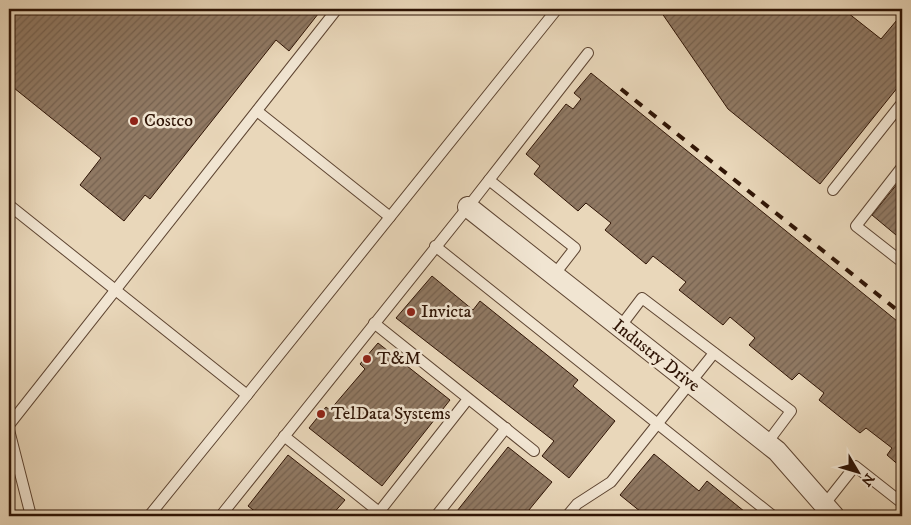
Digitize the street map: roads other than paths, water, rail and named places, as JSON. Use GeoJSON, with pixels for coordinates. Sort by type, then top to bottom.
{"type":"FeatureCollection","features":[{"type":"Feature","properties":{"kind":"street","name":"Industry Drive"},"geometry":{"type":"LineString","coordinates":[[468,207],[777,451],[829,510]]}},
{"type":"Feature","properties":{"kind":"lane"},"geometry":{"type":"LineString","coordinates":[[9,425],[337,9]]}},
{"type":"Feature","properties":{"kind":"lane"},"geometry":{"type":"LineString","coordinates":[[149,516],[556,9]]}},
{"type":"Feature","properties":{"kind":"lane"},"geometry":{"type":"LineString","coordinates":[[228,516],[223,512],[468,207],[588,53]]}},
{"type":"Feature","properties":{"kind":"lane"},"geometry":{"type":"LineString","coordinates":[[832,190],[902,103]]}},
{"type":"Feature","properties":{"kind":"lane"},"geometry":{"type":"LineString","coordinates":[[257,111],[390,217]]}},
{"type":"Feature","properties":{"kind":"lane"},"geometry":{"type":"LineString","coordinates":[[902,167],[856,226],[902,262]]}},
{"type":"Feature","properties":{"kind":"lane"},"geometry":{"type":"LineString","coordinates":[[489,180],[575,248],[554,275]]}},
{"type":"Feature","properties":{"kind":"lane"},"geometry":{"type":"LineString","coordinates":[[9,205],[246,396]]}},
{"type":"Feature","properties":{"kind":"lane"},"geometry":{"type":"LineString","coordinates":[[435,246],[773,516]]}},
{"type":"Feature","properties":{"kind":"lane"},"geometry":{"type":"LineString","coordinates":[[620,327],[642,298],[791,411],[767,443]]}},
{"type":"Feature","properties":{"kind":"lane"},"geometry":{"type":"LineString","coordinates":[[374,323],[534,451]]}},
{"type":"Feature","properties":{"kind":"lane"},"geometry":{"type":"LineString","coordinates":[[567,516],[577,504],[612,482],[714,353]]}},
{"type":"Feature","properties":{"kind":"lane"},"geometry":{"type":"LineString","coordinates":[[284,436],[381,514],[468,399]]}},
{"type":"Feature","properties":{"kind":"lane"},"geometry":{"type":"LineString","coordinates":[[436,516],[506,428]]}},
{"type":"Feature","properties":{"kind":"lane"},"geometry":{"type":"LineString","coordinates":[[9,430],[31,516]]}},
{"type":"Feature","properties":{"kind":"lane"},"geometry":{"type":"LineString","coordinates":[[829,510],[855,466],[902,503]]}},
{"type":"Feature","properties":{"kind":"railway"},"geometry":{"type":"LineString","coordinates":[[621,89],[902,314]]}},
{"type":"Feature","properties":{"kind":"place","name":"Costco"},"geometry":{"type":"Point","coordinates":[134,121]}},
{"type":"Feature","properties":{"kind":"place","name":"Invicta"},"geometry":{"type":"Point","coordinates":[411,312]}},
{"type":"Feature","properties":{"kind":"place","name":"T&M"},"geometry":{"type":"Point","coordinates":[367,359]}},
{"type":"Feature","properties":{"kind":"place","name":"TelData Systems"},"geometry":{"type":"Point","coordinates":[321,414]}}]}
